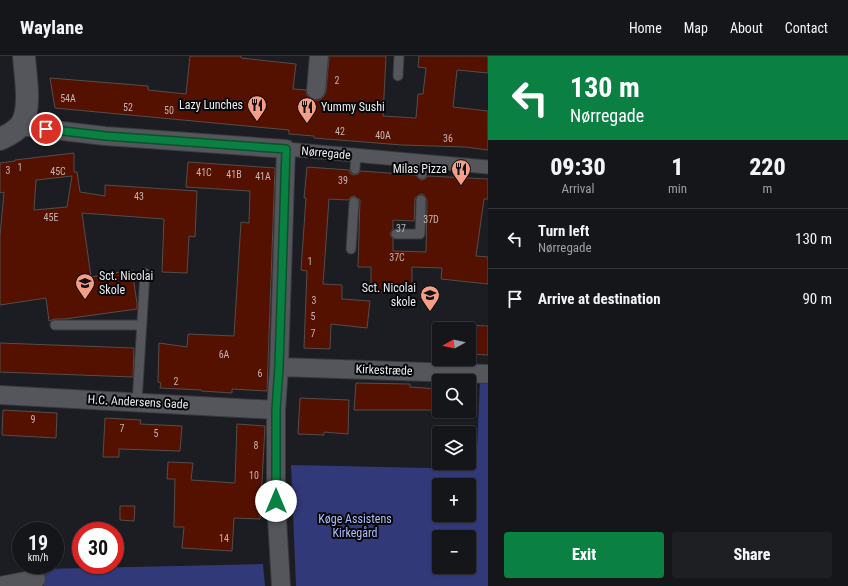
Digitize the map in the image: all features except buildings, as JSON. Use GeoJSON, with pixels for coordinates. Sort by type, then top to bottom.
{"type":"FeatureCollection","features":[{"type":"Feature","properties":{"kind":"street"},"geometry":{"type":"LineString","coordinates":[[0,139],[20,126],[24,119],[27,108],[24,56]]}},
{"type":"Feature","properties":{"kind":"street"},"geometry":{"type":"LineString","coordinates":[[316,90],[320,56]]}},
{"type":"Feature","properties":{"kind":"street","name":"Nørregade"},"geometry":{"type":"LineString","coordinates":[[20,126],[106,136],[356,155],[422,168],[488,167]]}},
{"type":"Feature","properties":{"kind":"street"},"geometry":{"type":"LineString","coordinates":[[281,586],[276,501],[276,410],[279,367],[286,149]]}},
{"type":"Feature","properties":{"kind":"street","name":"Kirkestræde"},"geometry":{"type":"LineString","coordinates":[[279,367],[488,374]]}},
{"type":"Feature","properties":{"kind":"street","name":"H.C. Andersens Gade"},"geometry":{"type":"LineString","coordinates":[[0,394],[276,410]]}},
{"type":"Feature","properties":{"kind":"street"},"geometry":{"type":"LineString","coordinates":[[0,586],[36,579]]}},
{"type":"Feature","properties":{"kind":"lane"},"geometry":{"type":"LineString","coordinates":[[398,76],[399,56]]}},
{"type":"Feature","properties":{"kind":"lane"},"geometry":{"type":"LineString","coordinates":[[355,169],[356,155]]}},
{"type":"Feature","properties":{"kind":"lane"},"geometry":{"type":"LineString","coordinates":[[396,234],[420,234],[421,200]]}},
{"type":"Feature","properties":{"kind":"lane"},"geometry":{"type":"LineString","coordinates":[[351,249],[354,202]]}},
{"type":"Feature","properties":{"kind":"lane"},"geometry":{"type":"LineString","coordinates":[[137,402],[145,273]]}},
{"type":"Feature","properties":{"kind":"lane"},"geometry":{"type":"LineString","coordinates":[[55,324],[141,326]]}},
{"type":"Feature","properties":{"kind":"green space","name":"Køge Assistens Kirkegård"},"geometry":{"type":"Polygon","coordinates":[[[480,382],[488,383],[488,586],[296,586],[291,465],[476,470],[480,382]]]}},
{"type":"Feature","properties":{"kind":"green space"},"geometry":{"type":"Polygon","coordinates":[[[263,564],[265,586],[44,586],[41,574],[64,574],[64,568],[72,568],[72,574],[124,574],[124,567],[263,564]]]}},
{"type":"Feature","properties":{"kind":"place","name":"Lazy Lunches"},"geometry":{"type":"Point","coordinates":[257,122]}},
{"type":"Feature","properties":{"kind":"place","name":"Yummy Sushi"},"geometry":{"type":"Point","coordinates":[307,124]}},
{"type":"Feature","properties":{"kind":"place","name":"Milas Pizza"},"geometry":{"type":"Point","coordinates":[461,186]}},
{"type":"Feature","properties":{"kind":"place","name":"Sct. Nicolai Skole"},"geometry":{"type":"Point","coordinates":[85,300]}},
{"type":"Feature","properties":{"kind":"place","name":"Sct. Nicolai skole"},"geometry":{"type":"Point","coordinates":[430,312]}},
{"type":"Feature","properties":{"kind":"route"},"geometry":{"type":"LineString","coordinates":[[46,129],[106,136],[286,149],[279,367],[276,410],[276,501]]}}]}
